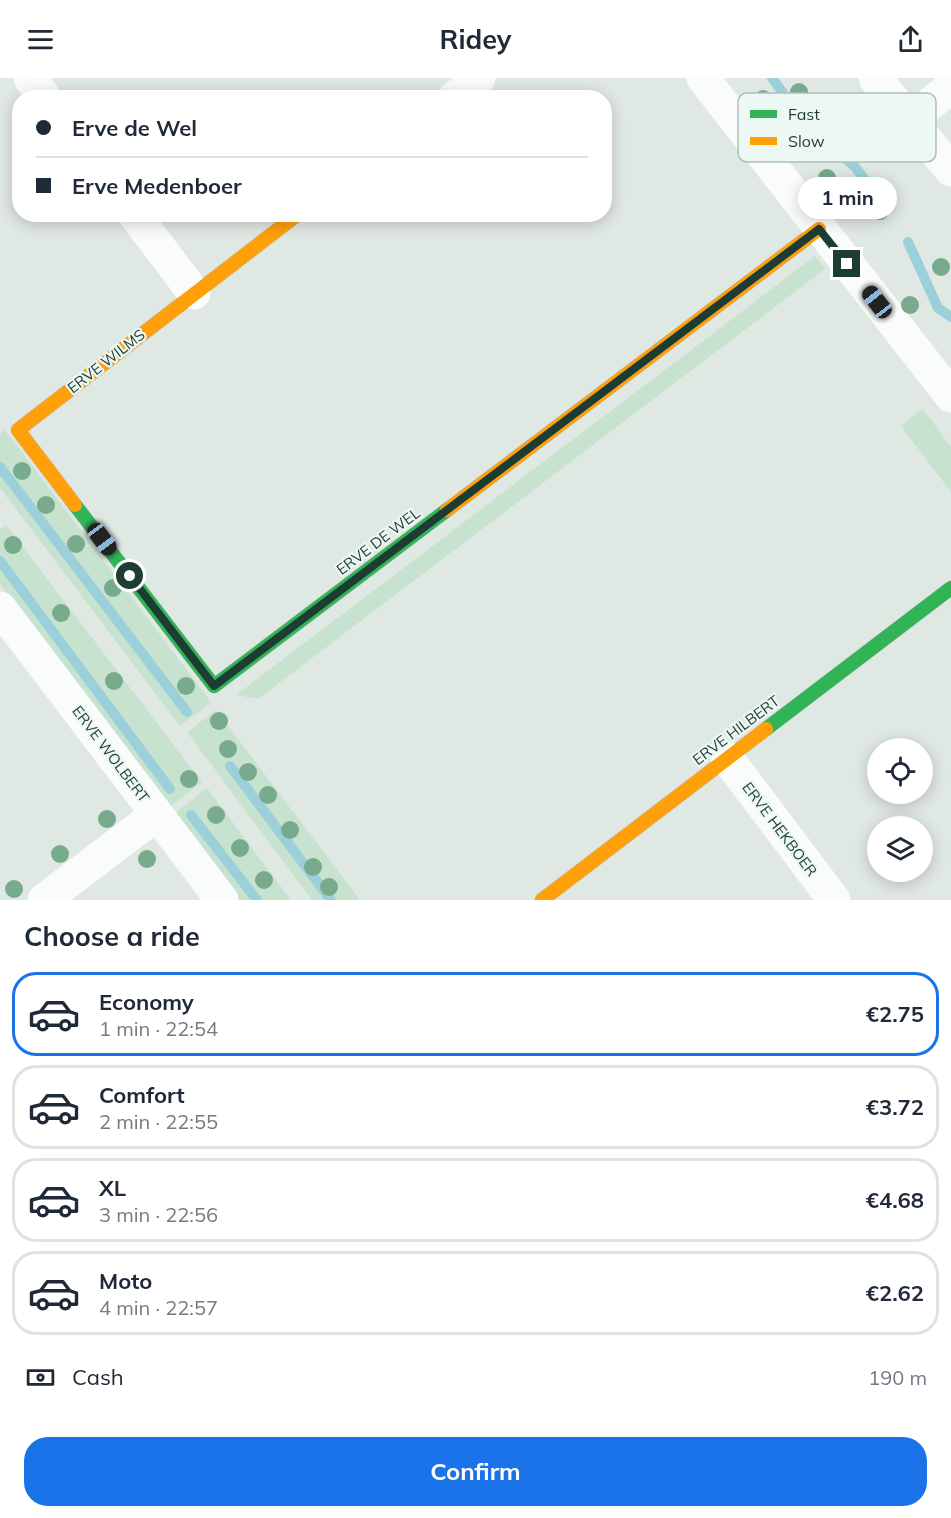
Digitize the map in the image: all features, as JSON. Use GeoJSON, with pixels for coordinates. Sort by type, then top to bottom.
{"type":"FeatureCollection","features":[{"type":"Feature","properties":{"kind":"street"},"geometry":{"type":"LineString","coordinates":[[464,90],[479,78]]}},
{"type":"Feature","properties":{"kind":"street"},"geometry":{"type":"LineString","coordinates":[[703,78],[738,124]]}},
{"type":"Feature","properties":{"kind":"street"},"geometry":{"type":"LineString","coordinates":[[875,78],[888,93]]}},
{"type":"Feature","properties":{"kind":"street"},"geometry":{"type":"LineString","coordinates":[[936,99],[951,87]]}},
{"type":"Feature","properties":{"kind":"street"},"geometry":{"type":"LineString","coordinates":[[936,152],[951,170]]}},
{"type":"Feature","properties":{"kind":"street"},"geometry":{"type":"LineString","coordinates":[[768,162],[951,396]]}},
{"type":"Feature","properties":{"kind":"street"},"geometry":{"type":"LineString","coordinates":[[140,222],[194,293]]}},
{"type":"Feature","properties":{"kind":"street","name":"ERVE WILMS"},"geometry":{"type":"LineString","coordinates":[[18,430],[287,222]]}},
{"type":"Feature","properties":{"kind":"street","name":"ERVE DE WEL"},"geometry":{"type":"LineString","coordinates":[[18,430],[214,686],[819,229]]}},
{"type":"Feature","properties":{"kind":"street","name":"ERVE HILBERT"},"geometry":{"type":"LineString","coordinates":[[542,900],[951,588]]}},
{"type":"Feature","properties":{"kind":"street","name":"ERVE WOLBERT"},"geometry":{"type":"LineString","coordinates":[[0,608],[222,900]]}},
{"type":"Feature","properties":{"kind":"street","name":"ERVE HEKBOER"},"geometry":{"type":"LineString","coordinates":[[727,758],[834,900]]}},
{"type":"Feature","properties":{"kind":"street"},"geometry":{"type":"LineString","coordinates":[[44,900],[156,815]]}},
{"type":"Feature","properties":{"kind":"green space"},"geometry":{"type":"Polygon","coordinates":[[[815,256],[825,269],[258,699],[236,695],[815,256]]]}},
{"type":"Feature","properties":{"kind":"green space"},"geometry":{"type":"Polygon","coordinates":[[[923,409],[951,447],[951,492],[901,426],[923,409]]]}},
{"type":"Feature","properties":{"kind":"green space"},"geometry":{"type":"Polygon","coordinates":[[[5,430],[211,702],[180,726],[0,488],[0,434],[5,430]]]}},
{"type":"Feature","properties":{"kind":"green space"},"geometry":{"type":"Polygon","coordinates":[[[6,525],[202,782],[170,807],[0,584],[0,529],[6,525]]]}},
{"type":"Feature","properties":{"kind":"green space"},"geometry":{"type":"Polygon","coordinates":[[[216,710],[360,900],[312,900],[187,732],[216,710]]]}},
{"type":"Feature","properties":{"kind":"green space"},"geometry":{"type":"Polygon","coordinates":[[[207,788],[291,900],[239,900],[174,814],[207,788]]]}},
{"type":"Feature","properties":{"kind":"waterway"},"geometry":{"type":"LineString","coordinates":[[772,78],[783,93]]}},
{"type":"Feature","properties":{"kind":"waterway"},"geometry":{"type":"LineString","coordinates":[[849,162],[887,207]]}},
{"type":"Feature","properties":{"kind":"waterway"},"geometry":{"type":"LineString","coordinates":[[908,242],[938,308],[951,317]]}},
{"type":"Feature","properties":{"kind":"waterway"},"geometry":{"type":"LineString","coordinates":[[0,467],[187,712]]}},
{"type":"Feature","properties":{"kind":"waterway"},"geometry":{"type":"LineString","coordinates":[[0,561],[170,789]]}},
{"type":"Feature","properties":{"kind":"waterway"},"geometry":{"type":"LineString","coordinates":[[230,766],[331,900]]}},
{"type":"Feature","properties":{"kind":"waterway"},"geometry":{"type":"LineString","coordinates":[[191,815],[257,900]]}},
{"type":"Feature","properties":{"kind":"traffic: fast"},"geometry":{"type":"LineString","coordinates":[[75,505],[214,686],[447,510]]}},
{"type":"Feature","properties":{"kind":"traffic: fast"},"geometry":{"type":"LineString","coordinates":[[766,729],[951,588]]}},
{"type":"Feature","properties":{"kind":"traffic: slow"},"geometry":{"type":"LineString","coordinates":[[75,505],[18,430],[288,222]]}},
{"type":"Feature","properties":{"kind":"traffic: slow"},"geometry":{"type":"LineString","coordinates":[[447,510],[819,229]]}},
{"type":"Feature","properties":{"kind":"traffic: slow"},"geometry":{"type":"LineString","coordinates":[[542,900],[766,729]]}},
{"type":"Feature","properties":{"kind":"route"},"geometry":{"type":"LineString","coordinates":[[130,576],[214,686],[819,229],[847,264]]}}]}
